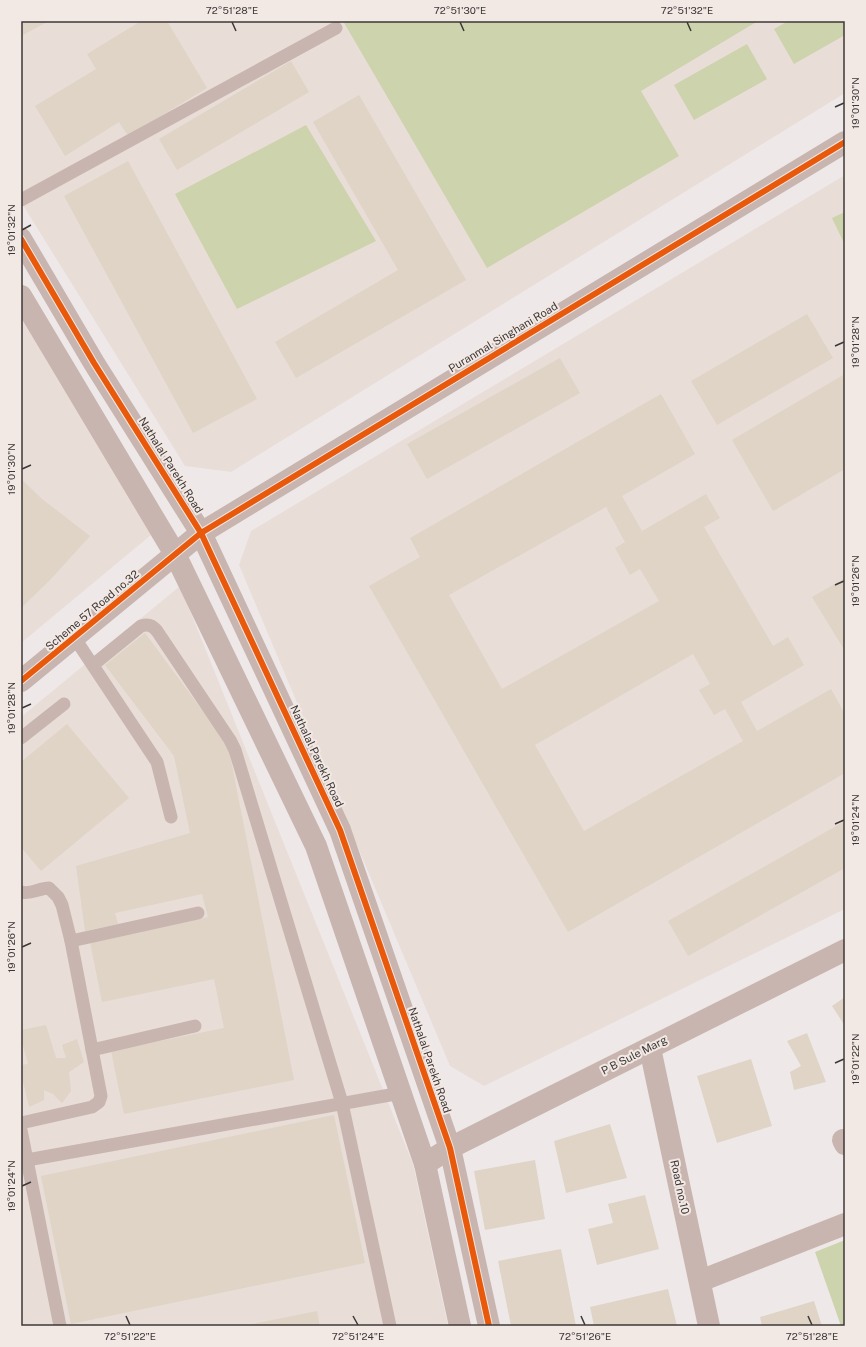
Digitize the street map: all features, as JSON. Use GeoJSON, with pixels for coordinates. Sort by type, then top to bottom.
{"type":"FeatureCollection","features":[{"type":"Feature","properties":{"kind":"street","name":"Puranmal Singhani Road"},"geometry":{"type":"LineString","coordinates":[[175,554],[201,532],[845,142]]}},
{"type":"Feature","properties":{"kind":"street","name":"Nathalal Parekh Road"},"geometry":{"type":"LineString","coordinates":[[21,238],[94,363],[201,532],[340,830],[450,1148],[489,1326]]}},
{"type":"Feature","properties":{"kind":"street"},"geometry":{"type":"LineString","coordinates":[[21,296],[175,554],[316,846],[426,1164],[460,1326]]}},
{"type":"Feature","properties":{"kind":"street","name":"Scheme 57 Road no.32"},"geometry":{"type":"LineString","coordinates":[[21,681],[175,554]]}},
{"type":"Feature","properties":{"kind":"street","name":"P B Sule Marg"},"geometry":{"type":"LineString","coordinates":[[426,1164],[450,1148],[845,950]]}},
{"type":"Feature","properties":{"kind":"street","name":"Road no.10"},"geometry":{"type":"LineString","coordinates":[[650,1048],[709,1326]]}},
{"type":"Feature","properties":{"kind":"street"},"geometry":{"type":"LineString","coordinates":[[700,1282],[845,1224]]}},
{"type":"Feature","properties":{"kind":"lane"},"geometry":{"type":"LineString","coordinates":[[21,200],[336,28]]}},
{"type":"Feature","properties":{"kind":"lane"},"geometry":{"type":"LineString","coordinates":[[93,665],[141,626],[147,624],[152,626],[157,631],[230,740],[342,1103],[390,1326]]}},
{"type":"Feature","properties":{"kind":"lane"},"geometry":{"type":"LineString","coordinates":[[74,637],[157,762],[171,816]]}},
{"type":"Feature","properties":{"kind":"lane"},"geometry":{"type":"LineString","coordinates":[[21,738],[64,704]]}},
{"type":"Feature","properties":{"kind":"lane"},"geometry":{"type":"LineString","coordinates":[[21,892],[28,894],[41,888],[50,888],[58,897],[62,905],[71,941],[101,1096],[99,1102],[92,1107],[21,1123]]}},
{"type":"Feature","properties":{"kind":"lane"},"geometry":{"type":"LineString","coordinates":[[71,941],[198,913]]}},
{"type":"Feature","properties":{"kind":"lane"},"geometry":{"type":"LineString","coordinates":[[92,1050],[194,1026]]}},
{"type":"Feature","properties":{"kind":"lane"},"geometry":{"type":"LineString","coordinates":[[27,1160],[401,1092]]}},
{"type":"Feature","properties":{"kind":"lane"},"geometry":{"type":"LineString","coordinates":[[21,1130],[60,1326]]}},
{"type":"Feature","properties":{"kind":"shaded area"},"geometry":{"type":"Polygon","coordinates":[[[21,21],[845,21],[845,93],[231,472],[185,466],[21,202],[21,21]]]}},
{"type":"Feature","properties":{"kind":"shaded area"},"geometry":{"type":"Polygon","coordinates":[[[845,175],[845,909],[484,1086],[450,1066],[239,565],[251,531],[845,175]]]}},
{"type":"Feature","properties":{"kind":"shaded area"},"geometry":{"type":"Polygon","coordinates":[[[21,297],[157,530],[21,643],[21,297]]]}},
{"type":"Feature","properties":{"kind":"shaded area"},"geometry":{"type":"Polygon","coordinates":[[[180,586],[413,1164],[448,1326],[21,1326],[21,717],[180,586]]]}},
{"type":"Feature","properties":{"kind":"green space"},"geometry":{"type":"Polygon","coordinates":[[[343,21],[758,21],[641,91],[679,156],[487,268],[343,21]]]}},
{"type":"Feature","properties":{"kind":"green space"},"geometry":{"type":"Polygon","coordinates":[[[788,21],[845,21],[845,35],[794,64],[774,29],[788,21]]]}},
{"type":"Feature","properties":{"kind":"green space"},"geometry":{"type":"Polygon","coordinates":[[[747,44],[767,79],[694,120],[674,85],[747,44]]]}},
{"type":"Feature","properties":{"kind":"green space"},"geometry":{"type":"Polygon","coordinates":[[[306,125],[376,241],[237,309],[175,194],[306,125]]]}},
{"type":"Feature","properties":{"kind":"green space"},"geometry":{"type":"Polygon","coordinates":[[[845,212],[845,245],[832,218],[845,212]]]}},
{"type":"Feature","properties":{"kind":"green space"},"geometry":{"type":"Polygon","coordinates":[[[845,1240],[845,1326],[841,1326],[815,1252],[845,1240]]]}},
{"type":"Feature","properties":{"kind":"building"},"geometry":{"type":"Polygon","coordinates":[[[21,21],[49,21],[21,36],[21,21]]]}},
{"type":"Feature","properties":{"kind":"building"},"geometry":{"type":"Polygon","coordinates":[[[141,21],[167,21],[207,88],[128,136],[119,122],[65,156],[35,106],[96,69],[87,54],[141,21]]]}},
{"type":"Feature","properties":{"kind":"building"},"geometry":{"type":"Polygon","coordinates":[[[291,61],[309,92],[177,170],[159,139],[291,61]]]}},
{"type":"Feature","properties":{"kind":"building"},"geometry":{"type":"Polygon","coordinates":[[[359,95],[466,280],[296,378],[275,342],[398,270],[313,122],[359,95]]]}},
{"type":"Feature","properties":{"kind":"building"},"geometry":{"type":"Polygon","coordinates":[[[128,161],[257,399],[193,433],[64,196],[128,161]]]}},
{"type":"Feature","properties":{"kind":"building"},"geometry":{"type":"Polygon","coordinates":[[[807,314],[833,358],[717,425],[691,381],[807,314]]]}},
{"type":"Feature","properties":{"kind":"building"},"geometry":{"type":"Polygon","coordinates":[[[560,358],[580,393],[427,479],[407,444],[560,358]]]}},
{"type":"Feature","properties":{"kind":"building"},"geometry":{"type":"Polygon","coordinates":[[[845,374],[845,469],[773,511],[732,440],[845,374]]]}},
{"type":"Feature","properties":{"kind":"building"},"geometry":{"type":"Polygon","coordinates":[[[661,394],[695,454],[622,496],[642,531],[706,494],[720,518],[704,527],[773,646],[788,637],[804,665],[741,702],[757,731],[831,689],[845,714],[845,773],[568,932],[369,586],[420,557],[410,538],[661,394]],[[606,507],[449,595],[502,689],[659,601],[640,569],[630,575],[615,548],[625,542],[606,507]],[[693,654],[535,745],[584,831],[743,741],[725,709],[714,715],[699,690],[710,684],[693,654]]]}},
{"type":"Feature","properties":{"kind":"building"},"geometry":{"type":"Polygon","coordinates":[[[21,479],[42,499],[90,536],[50,580],[21,608],[21,479]]]}},
{"type":"Feature","properties":{"kind":"building"},"geometry":{"type":"Polygon","coordinates":[[[845,578],[845,651],[812,597],[845,578]]]}},
{"type":"Feature","properties":{"kind":"building"},"geometry":{"type":"Polygon","coordinates":[[[145,633],[228,745],[294,1080],[124,1114],[111,1051],[224,1028],[214,979],[102,1002],[90,942],[208,917],[202,894],[115,913],[118,924],[85,931],[76,866],[190,833],[174,756],[105,665],[145,633]]]}},
{"type":"Feature","properties":{"kind":"building"},"geometry":{"type":"Polygon","coordinates":[[[67,724],[129,798],[41,871],[21,847],[21,762],[67,724]]]}},
{"type":"Feature","properties":{"kind":"building"},"geometry":{"type":"Polygon","coordinates":[[[845,821],[845,868],[688,956],[668,921],[845,821]]]}},
{"type":"Feature","properties":{"kind":"building"},"geometry":{"type":"Polygon","coordinates":[[[845,997],[845,1026],[832,1006],[845,997]]]}},
{"type":"Feature","properties":{"kind":"building"},"geometry":{"type":"Polygon","coordinates":[[[46,1025],[56,1058],[66,1058],[62,1045],[77,1039],[84,1062],[69,1072],[71,1091],[62,1103],[53,1094],[44,1090],[44,1100],[29,1107],[21,1073],[21,1065],[28,1064],[21,1038],[21,1030],[46,1025]]]}},
{"type":"Feature","properties":{"kind":"building"},"geometry":{"type":"Polygon","coordinates":[[[807,1033],[826,1082],[794,1090],[790,1072],[801,1066],[787,1041],[807,1033]]]}},
{"type":"Feature","properties":{"kind":"building"},"geometry":{"type":"Polygon","coordinates":[[[751,1059],[772,1126],[717,1143],[697,1076],[751,1059]]]}},
{"type":"Feature","properties":{"kind":"building"},"geometry":{"type":"Polygon","coordinates":[[[334,1115],[365,1263],[71,1324],[41,1176],[334,1115]]]}},
{"type":"Feature","properties":{"kind":"building"},"geometry":{"type":"Polygon","coordinates":[[[610,1124],[627,1178],[566,1193],[554,1141],[610,1124]]]}},
{"type":"Feature","properties":{"kind":"building"},"geometry":{"type":"Polygon","coordinates":[[[535,1160],[545,1219],[485,1230],[474,1171],[535,1160]]]}},
{"type":"Feature","properties":{"kind":"building"},"geometry":{"type":"Polygon","coordinates":[[[645,1195],[659,1249],[597,1265],[588,1229],[613,1223],[608,1204],[645,1195]]]}},
{"type":"Feature","properties":{"kind":"building"},"geometry":{"type":"Polygon","coordinates":[[[561,1249],[576,1326],[511,1326],[498,1261],[561,1249]]]}},
{"type":"Feature","properties":{"kind":"building"},"geometry":{"type":"Polygon","coordinates":[[[668,1289],[677,1326],[594,1326],[590,1307],[668,1289]]]}},
{"type":"Feature","properties":{"kind":"building"},"geometry":{"type":"Polygon","coordinates":[[[814,1301],[822,1326],[762,1326],[760,1317],[814,1301]]]}},
{"type":"Feature","properties":{"kind":"building"},"geometry":{"type":"Polygon","coordinates":[[[317,1311],[320,1326],[248,1326],[248,1325],[317,1311]]]}},
{"type":"Feature","properties":{"kind":"cycle path"},"geometry":{"type":"LineString","coordinates":[[21,681],[201,533],[845,142]]}},
{"type":"Feature","properties":{"kind":"cycle path"},"geometry":{"type":"LineString","coordinates":[[21,239],[94,363],[201,533],[340,830],[450,1148],[489,1326]]}}]}
